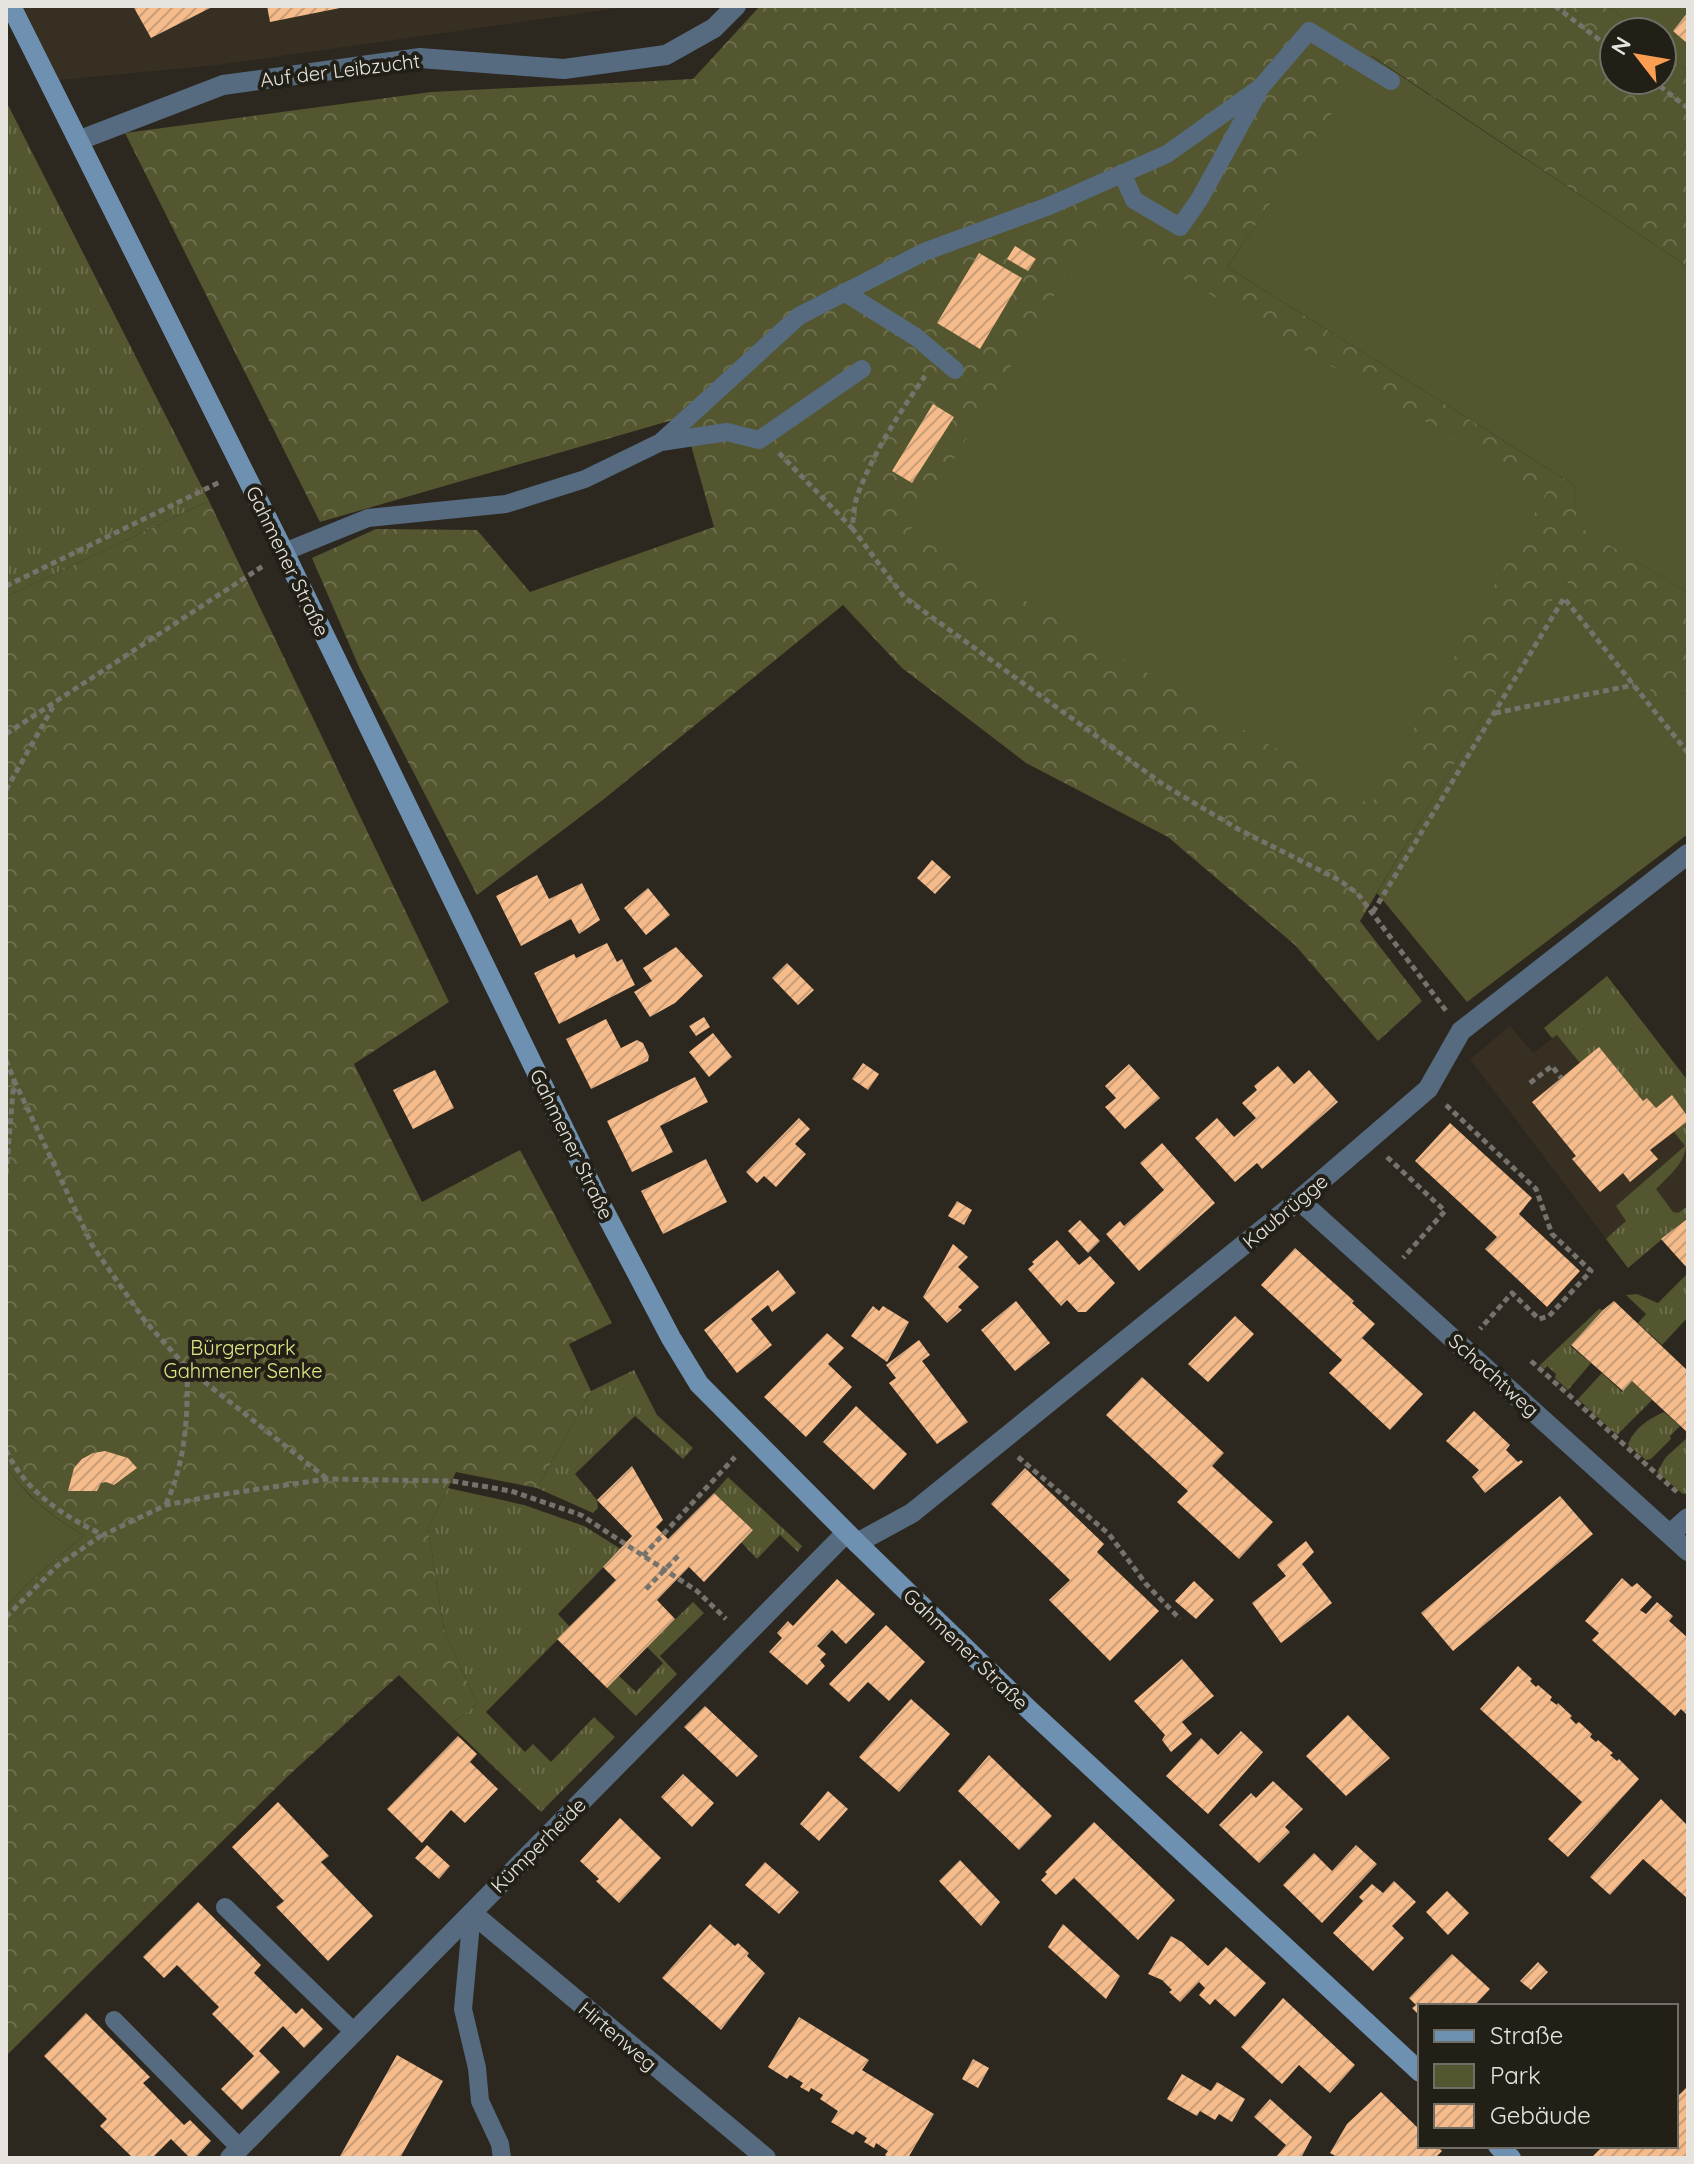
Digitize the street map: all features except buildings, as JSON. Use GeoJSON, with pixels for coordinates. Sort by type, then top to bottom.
{"type":"FeatureCollection","features":[{"type":"Feature","properties":{"kind":"main road","name":"Gahmener Straße"},"geometry":{"type":"LineString","coordinates":[[11,6],[284,552],[599,1201],[671,1338],[699,1384],[1023,1704],[1418,2070]]}},
{"type":"Feature","properties":{"kind":"street","name":"Auf der Leibzucht"},"geometry":{"type":"LineString","coordinates":[[80,140],[223,85],[420,58],[564,69],[666,55],[714,28],[736,6]]}},
{"type":"Feature","properties":{"kind":"street","name":"Kaubrügge"},"geometry":{"type":"LineString","coordinates":[[852,1538],[912,1513],[1299,1200],[1428,1089],[1461,1031],[1688,854]]}},
{"type":"Feature","properties":{"kind":"street","name":"Schachtweg"},"geometry":{"type":"LineString","coordinates":[[1299,1200],[1688,1551]]}},
{"type":"Feature","properties":{"kind":"street"},"geometry":{"type":"LineString","coordinates":[[1670,1534],[1688,1518]]}},
{"type":"Feature","properties":{"kind":"street","name":"Kümperheide"},"geometry":{"type":"LineString","coordinates":[[235,2153],[744,1636],[852,1538]]}},
{"type":"Feature","properties":{"kind":"street","name":"Hirtenweg"},"geometry":{"type":"LineString","coordinates":[[472,1913],[766,2158]]}},
{"type":"Feature","properties":{"kind":"lane"},"geometry":{"type":"LineString","coordinates":[[1122,173],[1134,200],[1180,227],[1199,200],[1261,87],[1309,31],[1391,81]]}},
{"type":"Feature","properties":{"kind":"lane"},"geometry":{"type":"LineString","coordinates":[[284,552],[368,518],[506,504],[585,479],[661,442],[799,316],[924,252],[1049,206],[1167,154],[1261,87]]}},
{"type":"Feature","properties":{"kind":"lane"},"geometry":{"type":"LineString","coordinates":[[844,292],[916,337],[955,370]]}},
{"type":"Feature","properties":{"kind":"lane"},"geometry":{"type":"LineString","coordinates":[[661,442],[727,432],[759,440],[862,369]]}},
{"type":"Feature","properties":{"kind":"lane"},"geometry":{"type":"LineString","coordinates":[[225,1907],[354,2032]]}},
{"type":"Feature","properties":{"kind":"lane"},"geometry":{"type":"LineString","coordinates":[[472,1913],[463,2009],[477,2068],[480,2101],[500,2144],[502,2158]]}},
{"type":"Feature","properties":{"kind":"lane"},"geometry":{"type":"LineString","coordinates":[[114,2020],[235,2153]]}},
{"type":"Feature","properties":{"kind":"path"},"geometry":{"type":"LineString","coordinates":[[1555,6],[1598,39]]}},
{"type":"Feature","properties":{"kind":"path"},"geometry":{"type":"LineString","coordinates":[[852,528],[858,493],[875,457],[897,416],[939,356]]}},
{"type":"Feature","properties":{"kind":"path"},"geometry":{"type":"LineString","coordinates":[[764,438],[852,528],[904,597],[1164,785],[1238,829],[1339,880],[1357,893],[1461,1031]]}},
{"type":"Feature","properties":{"kind":"path"},"geometry":{"type":"LineString","coordinates":[[6,586],[243,471]]}},
{"type":"Feature","properties":{"kind":"path"},"geometry":{"type":"LineString","coordinates":[[6,734],[284,552]]}},
{"type":"Feature","properties":{"kind":"path"},"geometry":{"type":"LineString","coordinates":[[1373,912],[1564,598],[1688,753]]}},
{"type":"Feature","properties":{"kind":"path"},"geometry":{"type":"LineString","coordinates":[[1494,713],[1634,685]]}},
{"type":"Feature","properties":{"kind":"path"},"geometry":{"type":"LineString","coordinates":[[6,790],[53,705]]}},
{"type":"Feature","properties":{"kind":"path"},"geometry":{"type":"LineString","coordinates":[[6,1060],[92,1245],[145,1321],[187,1368],[327,1479]]}},
{"type":"Feature","properties":{"kind":"path"},"geometry":{"type":"LineString","coordinates":[[1530,1083],[1552,1066],[1561,1078]]}},
{"type":"Feature","properties":{"kind":"path"},"geometry":{"type":"LineString","coordinates":[[6,1175],[14,1080]]}},
{"type":"Feature","properties":{"kind":"path"},"geometry":{"type":"LineString","coordinates":[[1428,1089],[1536,1189],[1552,1234],[1591,1271],[1549,1316],[1539,1319],[1512,1293],[1463,1347]]}},
{"type":"Feature","properties":{"kind":"path"},"geometry":{"type":"LineString","coordinates":[[1369,1140],[1445,1211],[1385,1277]]}},
{"type":"Feature","properties":{"kind":"path"},"geometry":{"type":"LineString","coordinates":[[1531,1361],[1688,1502]]}},
{"type":"Feature","properties":{"kind":"path"},"geometry":{"type":"LineString","coordinates":[[166,1505],[185,1447],[187,1368]]}},
{"type":"Feature","properties":{"kind":"path"},"geometry":{"type":"LineString","coordinates":[[1001,1441],[1053,1489],[1064,1493],[1109,1534],[1146,1584],[1180,1619]]}},
{"type":"Feature","properties":{"kind":"path"},"geometry":{"type":"LineString","coordinates":[[6,1450],[24,1480],[47,1501],[63,1515],[103,1535]]}},
{"type":"Feature","properties":{"kind":"path"},"geometry":{"type":"LineString","coordinates":[[643,1556],[714,1476]]}},
{"type":"Feature","properties":{"kind":"path"},"geometry":{"type":"LineString","coordinates":[[6,1617],[57,1566],[103,1535],[166,1505],[327,1479],[452,1481],[511,1491],[581,1515],[697,1591],[744,1636]]}},
{"type":"Feature","properties":{"kind":"path"},"geometry":{"type":"LineString","coordinates":[[646,1589],[678,1556]]}},
{"type":"Feature","properties":{"kind":"shaded area"},"geometry":{"type":"Polygon","coordinates":[[[23,6],[633,6],[217,65],[59,80],[23,6]]]}},
{"type":"Feature","properties":{"kind":"shaded area"},"geometry":{"type":"Polygon","coordinates":[[[1607,976],[1688,1081],[1688,1217],[1628,1268],[1470,1059],[1510,1026],[1533,1053],[1552,1039],[1544,1028],[1607,976]]]}},
{"type":"Feature","properties":{"kind":"green space"},"geometry":{"type":"Polygon","coordinates":[[[760,6],[1609,6],[1621,16],[1598,16],[1598,96],[1678,96],[1678,64],[1688,72],[1688,267],[1372,56],[1227,267],[1574,485],[1578,525],[1688,593],[1688,691],[1660,704],[1565,580],[1360,921],[1422,1001],[1378,1041],[1295,945],[1168,837],[1026,763],[902,668],[843,605],[604,799],[477,895],[359,667],[312,558],[376,529],[477,530],[530,592],[714,527],[683,417],[320,522],[125,133],[431,92],[693,79],[760,6]]]}},
{"type":"Feature","properties":{"kind":"green space"},"geometry":{"type":"Polygon","coordinates":[[[1609,6],[1688,6],[1688,72],[1678,64],[1678,16],[1621,16],[1609,6]]]}},
{"type":"Feature","properties":{"kind":"green space"},"geometry":{"type":"Polygon","coordinates":[[[1371,56],[1688,267],[1688,593],[1577,525],[1574,485],[1227,267],[1371,56]]]}},
{"type":"Feature","properties":{"kind":"green space"},"geometry":{"type":"Polygon","coordinates":[[[6,101],[209,501],[6,597],[6,101]]]}},
{"type":"Feature","properties":{"kind":"green space"},"geometry":{"type":"Polygon","coordinates":[[[1096,227],[1546,493],[1371,805],[909,532],[1096,227]]]}},
{"type":"Feature","properties":{"kind":"green space","name":"Bürgerpark Gahmener Senke"},"geometry":{"type":"Polygon","coordinates":[[[209,501],[449,1002],[354,1064],[422,1202],[520,1150],[612,1323],[569,1344],[591,1391],[537,1488],[456,1472],[428,1528],[444,1630],[477,1704],[450,1725],[399,1675],[288,1776],[6,2056],[6,1608],[26,1585],[84,1535],[41,1505],[6,1466],[6,597],[209,501]]]}},
{"type":"Feature","properties":{"kind":"green space"},"geometry":{"type":"Polygon","coordinates":[[[1565,579],[1660,703],[1688,691],[1688,834],[1467,1002],[1377,893],[1565,579]]]}},
{"type":"Feature","properties":{"kind":"green space"},"geometry":{"type":"Polygon","coordinates":[[[1607,976],[1688,1081],[1688,1117],[1672,1096],[1656,1108],[1647,1098],[1643,1101],[1599,1048],[1580,1063],[1557,1035],[1552,1038],[1544,1028],[1607,976]]]}},
{"type":"Feature","properties":{"kind":"green space"},"geometry":{"type":"Polygon","coordinates":[[[1688,1121],[1687,1144],[1682,1160],[1656,1189],[1673,1212],[1678,1213],[1688,1206],[1688,1217],[1628,1268],[1606,1239],[1626,1221],[1616,1206],[1685,1146],[1674,1132],[1688,1121]]]}},
{"type":"Feature","properties":{"kind":"green space"},"geometry":{"type":"Polygon","coordinates":[[[1688,1273],[1688,1317],[1662,1345],[1638,1323],[1646,1314],[1626,1295],[1637,1294],[1658,1303],[1688,1273]]]}},
{"type":"Feature","properties":{"kind":"green space"},"geometry":{"type":"Polygon","coordinates":[[[1599,1309],[1603,1310],[1570,1346],[1591,1363],[1568,1390],[1555,1378],[1556,1374],[1547,1366],[1544,1369],[1540,1365],[1599,1309]]]}},
{"type":"Feature","properties":{"kind":"green space"},"geometry":{"type":"Polygon","coordinates":[[[634,1370],[657,1415],[693,1448],[683,1459],[635,1416],[575,1474],[597,1500],[598,1508],[593,1513],[537,1488],[591,1391],[634,1370]]]}},
{"type":"Feature","properties":{"kind":"green space"},"geometry":{"type":"Polygon","coordinates":[[[1602,1373],[1622,1392],[1632,1381],[1652,1400],[1617,1435],[1578,1399],[1602,1373]]]}},
{"type":"Feature","properties":{"kind":"green space"},"geometry":{"type":"Polygon","coordinates":[[[1664,1412],[1680,1426],[1651,1459],[1646,1460],[1628,1445],[1643,1425],[1664,1412]]]}},
{"type":"Feature","properties":{"kind":"green space"},"geometry":{"type":"Polygon","coordinates":[[[1688,1437],[1688,1493],[1683,1494],[1657,1472],[1666,1457],[1688,1437]]]}},
{"type":"Feature","properties":{"kind":"green space"},"geometry":{"type":"Polygon","coordinates":[[[6,1466],[41,1505],[84,1535],[26,1585],[6,1608],[6,1466]]]}},
{"type":"Feature","properties":{"kind":"green space"},"geometry":{"type":"Polygon","coordinates":[[[728,1477],[802,1546],[798,1552],[780,1535],[757,1559],[741,1542],[753,1530],[714,1493],[728,1477]]]}},
{"type":"Feature","properties":{"kind":"green space"},"geometry":{"type":"Polygon","coordinates":[[[448,1488],[524,1505],[584,1526],[621,1549],[558,1614],[570,1627],[486,1712],[525,1752],[533,1744],[551,1762],[594,1717],[615,1737],[541,1812],[450,1725],[477,1704],[444,1630],[428,1528],[448,1488]]]}},
{"type":"Feature","properties":{"kind":"green space"},"geometry":{"type":"Polygon","coordinates":[[[693,1602],[704,1613],[660,1656],[677,1674],[636,1716],[607,1688],[619,1676],[636,1692],[663,1663],[647,1647],[693,1602]]]}}]}
